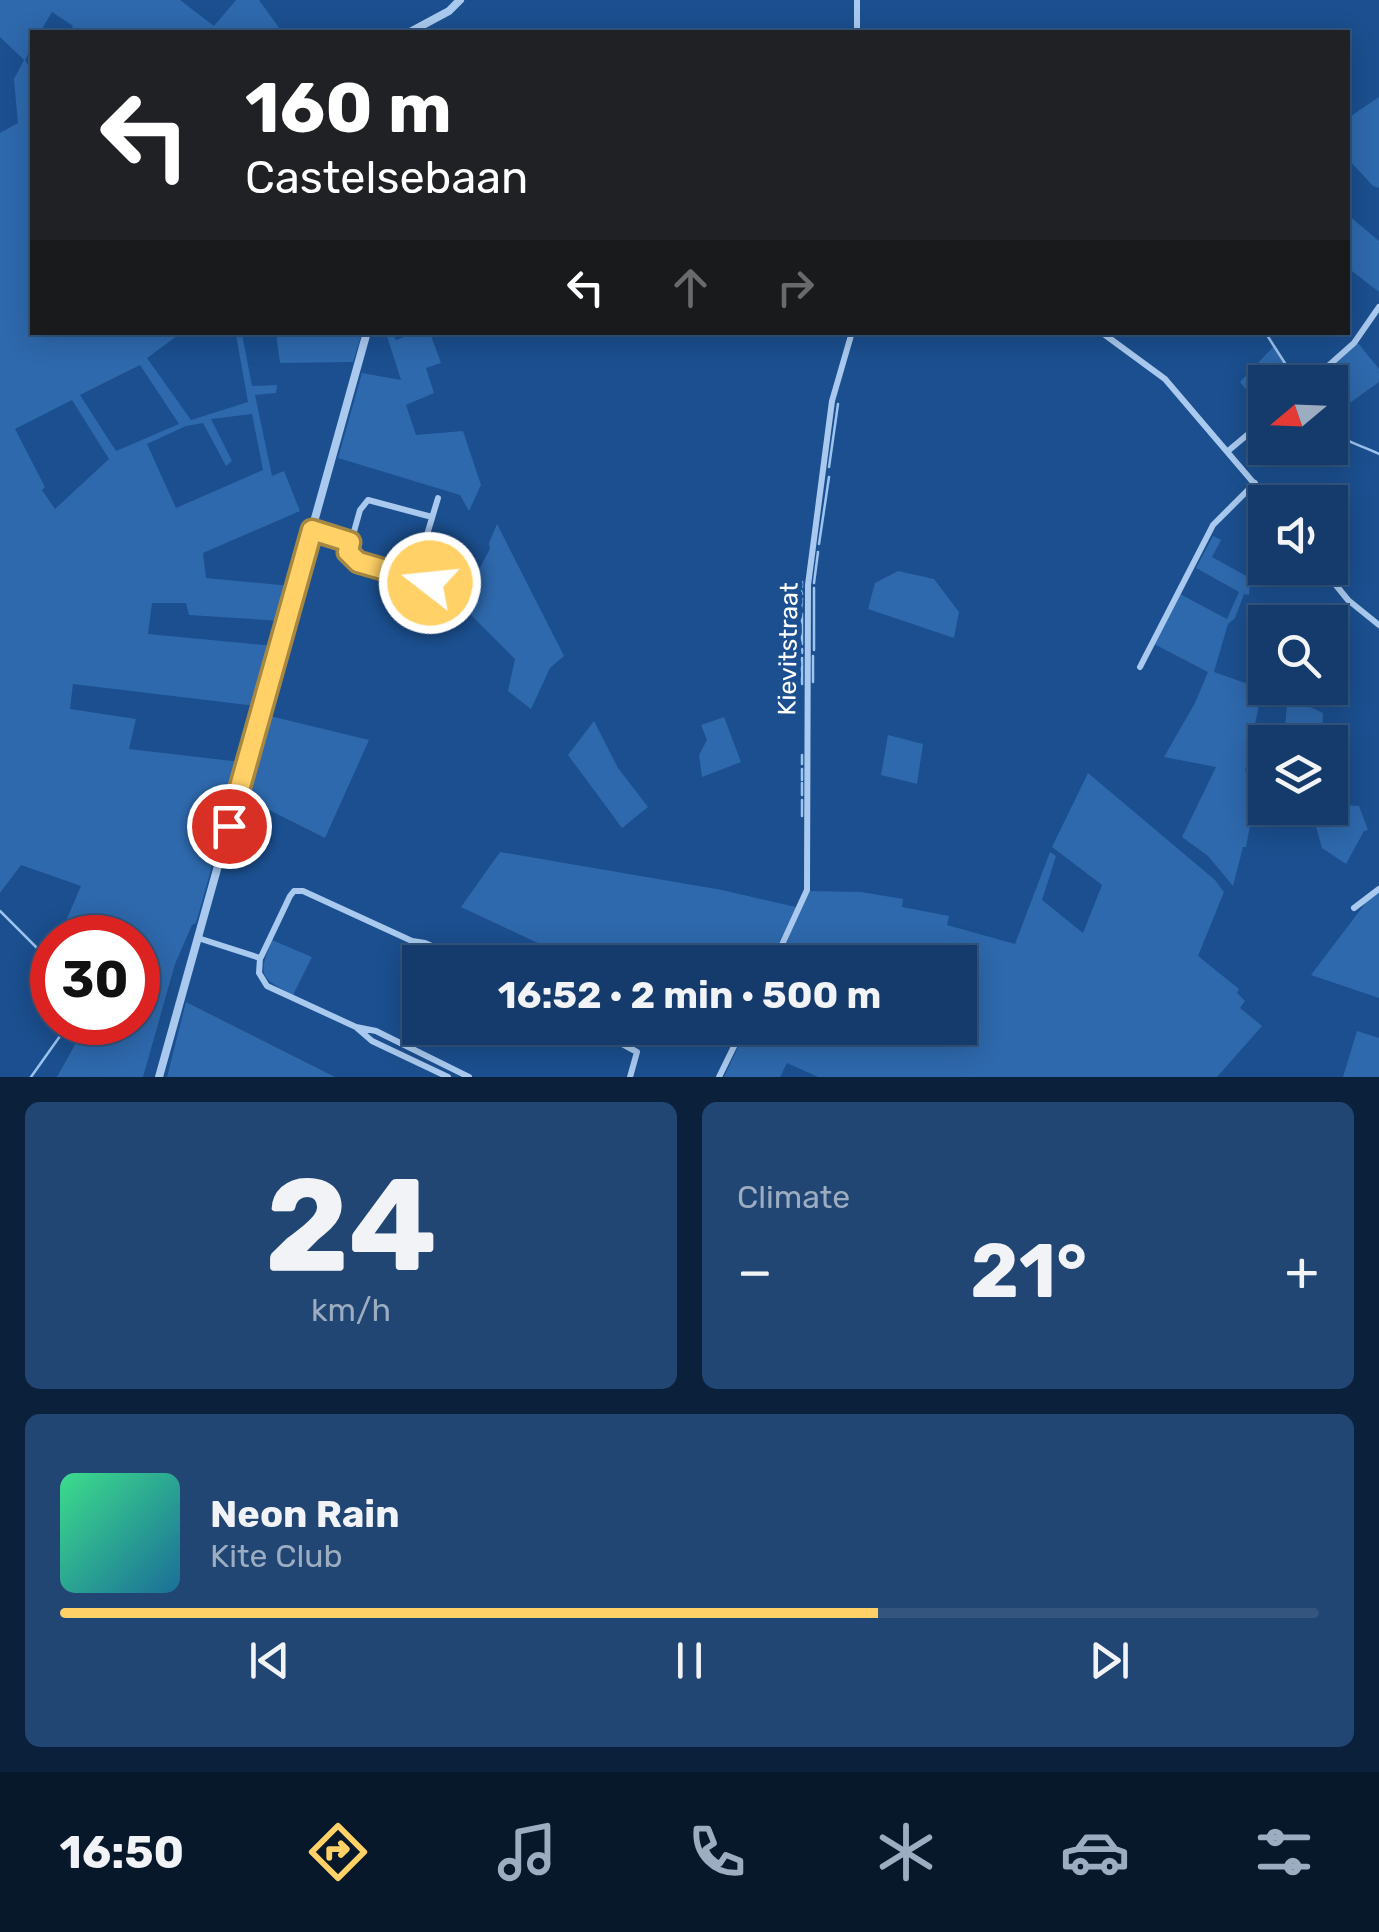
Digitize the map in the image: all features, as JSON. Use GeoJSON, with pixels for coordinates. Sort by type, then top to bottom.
{"type":"FeatureCollection","features":[{"type":"Feature","properties":{"kind":"street"},"geometry":{"type":"LineString","coordinates":[[441,13],[448,0]]}},
{"type":"Feature","properties":{"kind":"street"},"geometry":{"type":"LineString","coordinates":[[413,30],[449,11],[460,0]]}},
{"type":"Feature","properties":{"kind":"street"},"geometry":{"type":"LineString","coordinates":[[856,0],[857,30]]}},
{"type":"Feature","properties":{"kind":"street"},"geometry":{"type":"LineString","coordinates":[[1329,365],[1354,343],[1379,307]]}},
{"type":"Feature","properties":{"kind":"street"},"geometry":{"type":"LineString","coordinates":[[159,1077],[366,335]]}},
{"type":"Feature","properties":{"kind":"street","name":"Kievitstraat"},"geometry":{"type":"LineString","coordinates":[[782,945],[807,890],[808,584],[832,400],[851,335]]}},
{"type":"Feature","properties":{"kind":"street"},"geometry":{"type":"LineString","coordinates":[[1105,335],[1164,378],[1254,484],[1212,526],[1140,668]]}},
{"type":"Feature","properties":{"kind":"street"},"geometry":{"type":"LineString","coordinates":[[1228,451],[1248,434]]}},
{"type":"Feature","properties":{"kind":"street"},"geometry":{"type":"LineString","coordinates":[[414,578],[438,498]]}},
{"type":"Feature","properties":{"kind":"street"},"geometry":{"type":"LineString","coordinates":[[430,583],[358,562],[348,552],[360,510],[368,500],[432,517]]}},
{"type":"Feature","properties":{"kind":"street"},"geometry":{"type":"LineString","coordinates":[[312,530],[350,542]]}},
{"type":"Feature","properties":{"kind":"street"},"geometry":{"type":"LineString","coordinates":[[1336,585],[1379,626]]}},
{"type":"Feature","properties":{"kind":"street"},"geometry":{"type":"LineString","coordinates":[[1354,908],[1379,889]]}},
{"type":"Feature","properties":{"kind":"street"},"geometry":{"type":"LineString","coordinates":[[430,945],[294,891],[260,958],[260,973],[266,986],[356,1027],[376,1031],[469,1077]]}},
{"type":"Feature","properties":{"kind":"street"},"geometry":{"type":"LineString","coordinates":[[198,938],[260,958]]}},
{"type":"Feature","properties":{"kind":"street"},"geometry":{"type":"LineString","coordinates":[[412,941],[415,945]]}},
{"type":"Feature","properties":{"kind":"street"},"geometry":{"type":"LineString","coordinates":[[356,1027],[372,1041],[448,1077]]}},
{"type":"Feature","properties":{"kind":"street"},"geometry":{"type":"LineString","coordinates":[[623,1045],[636,1052],[630,1077]]}},
{"type":"Feature","properties":{"kind":"street"},"geometry":{"type":"LineString","coordinates":[[720,1077],[735,1045]]}},
{"type":"Feature","properties":{"kind":"shaded area"},"geometry":{"type":"Polygon","coordinates":[[[0,0],[180,0],[214,26],[236,0],[259,0],[281,30],[71,30],[73,26],[52,12],[41,30],[30,30],[30,50],[25,60],[30,68],[30,335],[178,335],[147,358],[191,420],[248,402],[236,335],[242,335],[252,386],[277,385],[276,393],[255,395],[272,476],[284,471],[300,511],[203,553],[206,578],[291,586],[281,621],[189,615],[186,603],[152,603],[148,634],[274,646],[257,706],[73,684],[70,709],[136,719],[129,749],[241,762],[196,923],[175,964],[160,1017],[160,915],[68,915],[81,886],[21,865],[0,893],[0,133],[18,123],[14,79],[24,60],[0,37],[0,0]],[[140,365],[80,395],[116,451],[179,424],[140,365]],[[72,400],[15,429],[45,487],[42,490],[55,509],[109,459],[72,400]],[[252,414],[211,419],[232,461],[226,466],[203,423],[186,426],[147,444],[176,508],[263,470],[252,414]]]}},
{"type":"Feature","properties":{"kind":"shaded area"},"geometry":{"type":"Polygon","coordinates":[[[1379,97],[1379,188],[1350,161],[1350,117],[1379,97]]]}},
{"type":"Feature","properties":{"kind":"shaded area"},"geometry":{"type":"Polygon","coordinates":[[[1350,217],[1379,241],[1379,292],[1350,270],[1350,217]]]}},
{"type":"Feature","properties":{"kind":"shaded area"},"geometry":{"type":"Polygon","coordinates":[[[276,335],[361,335],[353,362],[280,363],[276,335]]]}},
{"type":"Feature","properties":{"kind":"shaded area"},"geometry":{"type":"Polygon","coordinates":[[[387,335],[393,335],[396,340],[409,335],[431,335],[441,363],[426,368],[434,393],[406,405],[416,435],[463,431],[481,485],[469,511],[460,495],[338,458],[362,373],[401,380],[387,335]]]}},
{"type":"Feature","properties":{"kind":"shaded area"},"geometry":{"type":"Polygon","coordinates":[[[1358,343],[1379,369],[1379,382],[1348,404],[1348,365],[1333,365],[1358,343]]]}},
{"type":"Feature","properties":{"kind":"shaded area"},"geometry":{"type":"Polygon","coordinates":[[[1274,346],[1287,365],[1256,365],[1274,346]]]}},
{"type":"Feature","properties":{"kind":"shaded area"},"geometry":{"type":"Polygon","coordinates":[[[1248,374],[1248,392],[1240,382],[1248,374]]]}},
{"type":"Feature","properties":{"kind":"shaded area"},"geometry":{"type":"Polygon","coordinates":[[[497,524],[564,656],[550,668],[531,709],[508,691],[515,659],[460,604],[490,549],[497,524]]]}},
{"type":"Feature","properties":{"kind":"shaded area"},"geometry":{"type":"Polygon","coordinates":[[[1213,536],[1221,540],[1212,557],[1248,577],[1250,585],[1249,595],[1244,594],[1235,618],[1228,624],[1214,672],[1248,684],[1248,705],[1259,705],[1255,725],[1248,725],[1245,771],[1250,825],[1233,886],[1208,856],[1182,837],[1216,767],[1164,757],[1208,672],[1154,644],[1180,594],[1227,619],[1239,592],[1196,568],[1213,536]]]}},
{"type":"Feature","properties":{"kind":"shaded area"},"geometry":{"type":"Polygon","coordinates":[[[898,571],[934,579],[959,612],[954,638],[868,609],[875,583],[898,571]]]}},
{"type":"Feature","properties":{"kind":"shaded area"},"geometry":{"type":"Polygon","coordinates":[[[1287,705],[1306,705],[1323,713],[1323,725],[1285,725],[1287,705]]]}},
{"type":"Feature","properties":{"kind":"shaded area"},"geometry":{"type":"Polygon","coordinates":[[[266,715],[369,740],[325,838],[243,797],[266,715]]]}},
{"type":"Feature","properties":{"kind":"shaded area"},"geometry":{"type":"Polygon","coordinates":[[[724,717],[741,762],[702,777],[699,755],[707,740],[701,725],[724,717]]]}},
{"type":"Feature","properties":{"kind":"shaded area"},"geometry":{"type":"Polygon","coordinates":[[[594,721],[618,768],[648,807],[622,828],[568,755],[594,721]]]}},
{"type":"Feature","properties":{"kind":"shaded area"},"geometry":{"type":"Polygon","coordinates":[[[888,735],[923,744],[917,784],[881,775],[888,735]]]}},
{"type":"Feature","properties":{"kind":"shaded area"},"geometry":{"type":"Polygon","coordinates":[[[1088,773],[1215,880],[1224,892],[1198,956],[1239,989],[1237,993],[1245,1001],[1240,1008],[1262,1026],[1217,1077],[818,1077],[787,1063],[780,1077],[724,1077],[739,1045],[977,1045],[977,945],[785,945],[809,891],[861,892],[903,899],[902,907],[949,916],[947,925],[1015,944],[1050,852],[1056,856],[1042,900],[1083,933],[1102,885],[1052,847],[1088,773]]]}},
{"type":"Feature","properties":{"kind":"shaded area"},"geometry":{"type":"Polygon","coordinates":[[[1348,805],[1359,806],[1368,830],[1346,864],[1322,848],[1316,827],[1348,825],[1348,805]]]}},
{"type":"Feature","properties":{"kind":"shaded area"},"geometry":{"type":"Polygon","coordinates":[[[500,852],[722,890],[796,907],[778,945],[542,945],[461,907],[500,852]]]}},
{"type":"Feature","properties":{"kind":"shaded area"},"geometry":{"type":"Polygon","coordinates":[[[1379,893],[1379,998],[1311,975],[1367,901],[1379,893]]]}},
{"type":"Feature","properties":{"kind":"shaded area"},"geometry":{"type":"Polygon","coordinates":[[[272,940],[312,957],[293,995],[264,974],[272,940]]]}},
{"type":"Feature","properties":{"kind":"shaded area"},"geometry":{"type":"Polygon","coordinates":[[[186,1002],[335,1077],[167,1077],[186,1002]]]}},
{"type":"Feature","properties":{"kind":"shaded area"},"geometry":{"type":"Polygon","coordinates":[[[1357,1031],[1379,1038],[1379,1077],[1343,1077],[1357,1031]]]}},
{"type":"Feature","properties":{"kind":"shaded area"},"geometry":{"type":"Polygon","coordinates":[[[75,1045],[152,1045],[143,1077],[57,1077],[75,1045]]]}},
{"type":"Feature","properties":{"kind":"waterway"},"geometry":{"type":"LineString","coordinates":[[1267,335],[1286,365]]}},
{"type":"Feature","properties":{"kind":"waterway"},"geometry":{"type":"LineString","coordinates":[[829,467],[838,404]]}},
{"type":"Feature","properties":{"kind":"waterway"},"geometry":{"type":"LineString","coordinates":[[1348,440],[1379,454]]}},
{"type":"Feature","properties":{"kind":"waterway"},"geometry":{"type":"LineString","coordinates":[[819,544],[829,477]]}},
{"type":"Feature","properties":{"kind":"waterway"},"geometry":{"type":"LineString","coordinates":[[814,583],[818,552]]}},
{"type":"Feature","properties":{"kind":"waterway"},"geometry":{"type":"LineString","coordinates":[[802,582],[802,587]]}},
{"type":"Feature","properties":{"kind":"waterway"},"geometry":{"type":"LineString","coordinates":[[814,588],[814,650]]}},
{"type":"Feature","properties":{"kind":"waterway"},"geometry":{"type":"LineString","coordinates":[[801,608],[802,599]]}},
{"type":"Feature","properties":{"kind":"waterway"},"geometry":{"type":"LineString","coordinates":[[802,614],[802,644]]}},
{"type":"Feature","properties":{"kind":"waterway"},"geometry":{"type":"LineString","coordinates":[[813,656],[813,682]]}},
{"type":"Feature","properties":{"kind":"waterway"},"geometry":{"type":"LineString","coordinates":[[802,658],[802,684]]}},
{"type":"Feature","properties":{"kind":"waterway"},"geometry":{"type":"LineString","coordinates":[[802,755],[802,764]]}},
{"type":"Feature","properties":{"kind":"waterway"},"geometry":{"type":"LineString","coordinates":[[802,769],[802,780]]}},
{"type":"Feature","properties":{"kind":"waterway"},"geometry":{"type":"LineString","coordinates":[[802,783],[802,795]]}},
{"type":"Feature","properties":{"kind":"waterway"},"geometry":{"type":"LineString","coordinates":[[802,800],[802,816]]}},
{"type":"Feature","properties":{"kind":"waterway"},"geometry":{"type":"LineString","coordinates":[[0,911],[30,941]]}},
{"type":"Feature","properties":{"kind":"waterway"},"geometry":{"type":"LineString","coordinates":[[31,1077],[54,1045]]}},
{"type":"Feature","properties":{"kind":"route"},"geometry":{"type":"LineString","coordinates":[[229,826],[312,530],[350,542],[348,552],[358,562],[430,583]]}}]}
